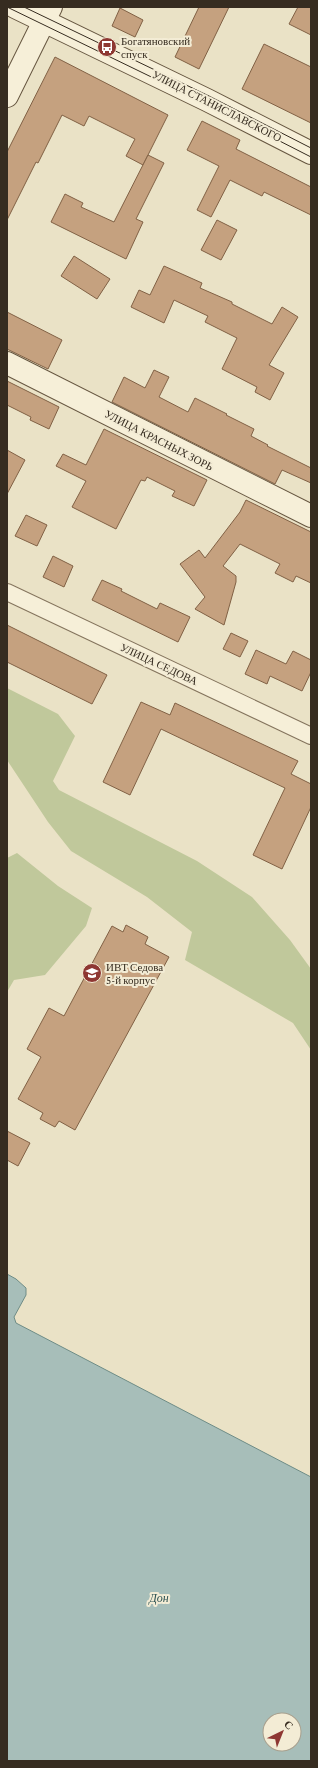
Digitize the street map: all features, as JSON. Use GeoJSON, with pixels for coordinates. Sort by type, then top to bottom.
{"type":"FeatureCollection","features":[{"type":"Feature","properties":{"kind":"street","name":"УЛИЦА СТАНИСЛАВСКОГО"},"geometry":{"type":"LineString","coordinates":[[15,7],[48,15],[311,153]]}},
{"type":"Feature","properties":{"kind":"street"},"geometry":{"type":"LineString","coordinates":[[7,96],[48,15]]}},
{"type":"Feature","properties":{"kind":"street","name":"УЛИЦА КРАСНЫХ ЗОРЬ"},"geometry":{"type":"LineString","coordinates":[[7,363],[311,516]]}},
{"type":"Feature","properties":{"kind":"street","name":"УЛИЦА СЕДОВА"},"geometry":{"type":"LineString","coordinates":[[7,592],[311,736]]}},
{"type":"Feature","properties":{"kind":"green space"},"geometry":{"type":"Polygon","coordinates":[[[7,688],[58,714],[75,736],[53,781],[59,790],[197,861],[252,897],[290,940],[311,969],[311,1050],[293,1023],[185,960],[192,932],[147,897],[71,851],[48,822],[7,760],[7,688]]]}},
{"type":"Feature","properties":{"kind":"green space"},"geometry":{"type":"Polygon","coordinates":[[[17,853],[58,886],[92,908],[86,926],[45,975],[14,980],[7,992],[7,858],[17,853]]]}},
{"type":"Feature","properties":{"kind":"water","name":"Дон"},"geometry":{"type":"Polygon","coordinates":[[[7,1274],[16,1279],[26,1288],[26,1295],[14,1317],[16,1323],[311,1477],[311,1761],[7,1761],[7,1274]]]}},
{"type":"Feature","properties":{"kind":"building"},"geometry":{"type":"Polygon","coordinates":[[[199,7],[229,7],[199,69],[175,57],[199,7]]]}},
{"type":"Feature","properties":{"kind":"building"},"geometry":{"type":"Polygon","coordinates":[[[298,7],[311,7],[311,35],[289,24],[298,7]]]}},
{"type":"Feature","properties":{"kind":"building"},"geometry":{"type":"Polygon","coordinates":[[[120,8],[143,20],[135,37],[112,26],[120,8]]]}},
{"type":"Feature","properties":{"kind":"building"},"geometry":{"type":"Polygon","coordinates":[[[264,44],[311,67],[311,123],[242,89],[264,44]]]}},
{"type":"Feature","properties":{"kind":"building"},"geometry":{"type":"Polygon","coordinates":[[[55,57],[168,115],[143,165],[126,156],[135,139],[89,116],[84,126],[62,115],[38,163],[36,162],[7,220],[7,152],[55,57]]]}},
{"type":"Feature","properties":{"kind":"building"},"geometry":{"type":"Polygon","coordinates":[[[202,121],[240,140],[236,149],[311,187],[311,215],[264,192],[262,196],[230,180],[211,217],[197,210],[219,166],[187,150],[202,121]]]}},
{"type":"Feature","properties":{"kind":"building"},"geometry":{"type":"Polygon","coordinates":[[[148,155],[164,163],[136,219],[143,222],[126,259],[51,222],[65,194],[83,203],[81,207],[114,222],[148,155]]]}},
{"type":"Feature","properties":{"kind":"building"},"geometry":{"type":"Polygon","coordinates":[[[217,220],[237,230],[221,260],[201,250],[217,220]]]}},
{"type":"Feature","properties":{"kind":"building"},"geometry":{"type":"Polygon","coordinates":[[[74,256],[110,279],[97,299],[61,276],[74,256]]]}},
{"type":"Feature","properties":{"kind":"building"},"geometry":{"type":"Polygon","coordinates":[[[164,266],[202,283],[200,288],[232,302],[232,304],[272,324],[282,307],[298,317],[269,365],[284,373],[270,400],[255,392],[257,387],[222,369],[237,338],[205,322],[208,316],[174,300],[164,323],[131,307],[139,290],[150,295],[164,266]]]}},
{"type":"Feature","properties":{"kind":"building"},"geometry":{"type":"Polygon","coordinates":[[[7,312],[62,340],[48,369],[7,349],[7,312]]]}},
{"type":"Feature","properties":{"kind":"building"},"geometry":{"type":"Polygon","coordinates":[[[154,370],[169,377],[159,397],[188,412],[195,398],[254,429],[251,436],[268,445],[267,446],[311,468],[311,483],[282,470],[275,484],[112,402],[124,377],[145,388],[154,370]]]}},
{"type":"Feature","properties":{"kind":"building"},"geometry":{"type":"Polygon","coordinates":[[[7,381],[59,407],[49,429],[30,420],[31,417],[7,405],[7,381]]]}},
{"type":"Feature","properties":{"kind":"building"},"geometry":{"type":"Polygon","coordinates":[[[104,429],[207,480],[194,506],[172,496],[175,491],[147,477],[145,481],[141,480],[116,529],[72,507],[86,481],[56,466],[63,454],[86,465],[104,429]]]}},
{"type":"Feature","properties":{"kind":"building"},"geometry":{"type":"Polygon","coordinates":[[[7,450],[25,460],[7,494],[7,450]]]}},
{"type":"Feature","properties":{"kind":"building"},"geometry":{"type":"Polygon","coordinates":[[[246,500],[311,532],[311,583],[296,576],[293,582],[275,573],[280,564],[240,544],[223,566],[236,576],[236,582],[224,625],[195,609],[205,597],[180,564],[199,550],[205,558],[240,512],[246,500]]]}},
{"type":"Feature","properties":{"kind":"building"},"geometry":{"type":"Polygon","coordinates":[[[26,515],[47,525],[37,546],[15,536],[26,515]]]}},
{"type":"Feature","properties":{"kind":"building"},"geometry":{"type":"Polygon","coordinates":[[[53,556],[73,566],[64,587],[43,577],[53,556]]]}},
{"type":"Feature","properties":{"kind":"building"},"geometry":{"type":"Polygon","coordinates":[[[102,580],[122,589],[121,591],[157,609],[160,603],[190,617],[178,642],[92,600],[102,580]]]}},
{"type":"Feature","properties":{"kind":"building"},"geometry":{"type":"Polygon","coordinates":[[[7,625],[107,675],[92,704],[7,662],[7,625]]]}},
{"type":"Feature","properties":{"kind":"building"},"geometry":{"type":"Polygon","coordinates":[[[231,633],[248,641],[240,657],[223,649],[231,633]]]}},
{"type":"Feature","properties":{"kind":"building"},"geometry":{"type":"Polygon","coordinates":[[[256,650],[286,664],[293,651],[311,660],[311,672],[302,691],[270,676],[267,684],[245,674],[256,650]]]}},
{"type":"Feature","properties":{"kind":"building"},"geometry":{"type":"Polygon","coordinates":[[[141,702],[170,715],[175,703],[298,761],[291,774],[311,784],[311,807],[282,869],[253,855],[285,788],[161,729],[130,795],[103,782],[141,702]]]}},
{"type":"Feature","properties":{"kind":"building"},"geometry":{"type":"Polygon","coordinates":[[[126,925],[148,937],[145,944],[169,957],[75,1130],[59,1121],[55,1127],[40,1119],[43,1113],[18,1099],[41,1057],[27,1049],[49,1008],[64,1016],[112,926],[123,932],[126,925]]]}},
{"type":"Feature","properties":{"kind":"building"},"geometry":{"type":"Polygon","coordinates":[[[7,1131],[30,1143],[18,1166],[7,1160],[7,1131]]]}},
{"type":"Feature","properties":{"kind":"tram line"},"geometry":{"type":"LineString","coordinates":[[7,7],[205,103],[311,157]]}},
{"type":"Feature","properties":{"kind":"tram line"},"geometry":{"type":"LineString","coordinates":[[24,7],[209,96],[311,148]]}},
{"type":"Feature","properties":{"kind":"place","name":"Богатяновский спуск"},"geometry":{"type":"Point","coordinates":[107,47]}},
{"type":"Feature","properties":{"kind":"place","name":"ИВТ Седова 5-й корпус"},"geometry":{"type":"Point","coordinates":[92,973]}}]}
